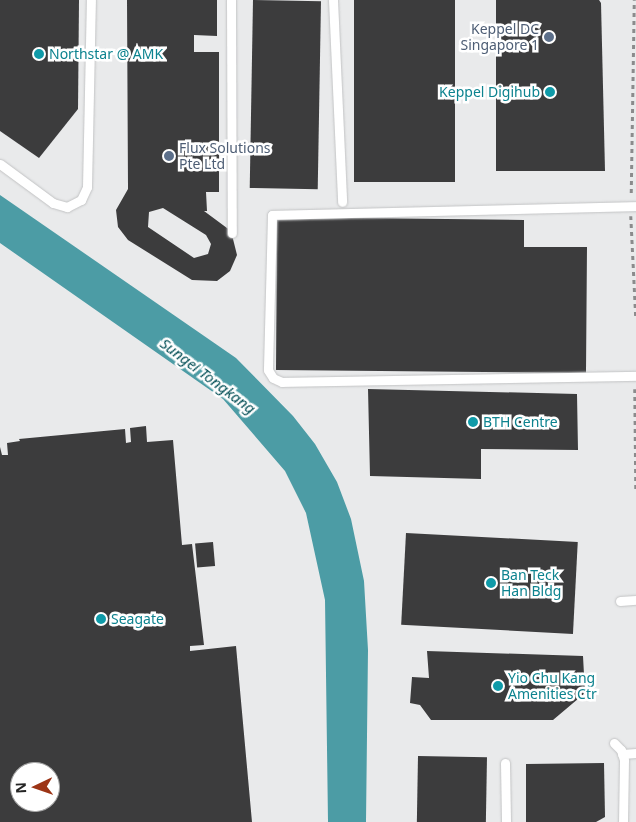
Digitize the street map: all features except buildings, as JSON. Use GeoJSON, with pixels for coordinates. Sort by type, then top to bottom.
{"type":"FeatureCollection","features":[{"type":"Feature","properties":{"kind":"lane"},"geometry":{"type":"LineString","coordinates":[[0,164],[53,203],[67,207],[81,200],[87,187],[91,0]]}},
{"type":"Feature","properties":{"kind":"lane"},"geometry":{"type":"LineString","coordinates":[[231,0],[232,232]]}},
{"type":"Feature","properties":{"kind":"lane"},"geometry":{"type":"LineString","coordinates":[[334,0],[342,202]]}},
{"type":"Feature","properties":{"kind":"lane"},"geometry":{"type":"LineString","coordinates":[[633,206],[272,215],[268,370],[273,378],[282,382],[636,376]]}},
{"type":"Feature","properties":{"kind":"lane"},"geometry":{"type":"LineString","coordinates":[[620,601],[636,600]]}},
{"type":"Feature","properties":{"kind":"lane"},"geometry":{"type":"LineString","coordinates":[[614,743],[622,754],[623,822]]}},
{"type":"Feature","properties":{"kind":"lane"},"geometry":{"type":"LineString","coordinates":[[622,754],[636,753]]}},
{"type":"Feature","properties":{"kind":"lane"},"geometry":{"type":"LineString","coordinates":[[505,763],[506,822]]}},
{"type":"Feature","properties":{"kind":"path"},"geometry":{"type":"LineString","coordinates":[[634,0],[633,206],[636,318]]}},
{"type":"Feature","properties":{"kind":"path"},"geometry":{"type":"LineString","coordinates":[[636,376],[636,491]]}},
{"type":"Feature","properties":{"kind":"water","name":"Sungei Tongkang"},"geometry":{"type":"Polygon","coordinates":[[[0,195],[236,358],[293,416],[315,444],[337,482],[351,519],[364,581],[368,650],[366,822],[328,822],[325,600],[306,513],[285,471],[223,399],[0,243],[0,195]]]}},
{"type":"Feature","properties":{"kind":"place","name":"Keppel DC Singapore 1"},"geometry":{"type":"Point","coordinates":[549,37]}},
{"type":"Feature","properties":{"kind":"place","name":"Northstar @ AMK"},"geometry":{"type":"Point","coordinates":[39,54]}},
{"type":"Feature","properties":{"kind":"place","name":"Keppel Digihub"},"geometry":{"type":"Point","coordinates":[550,92]}},
{"type":"Feature","properties":{"kind":"place","name":"Flux Solutions Pte Ltd"},"geometry":{"type":"Point","coordinates":[169,156]}},
{"type":"Feature","properties":{"kind":"place","name":"BTH Centre"},"geometry":{"type":"Point","coordinates":[473,422]}},
{"type":"Feature","properties":{"kind":"place","name":"Ban Teck Han Bldg"},"geometry":{"type":"Point","coordinates":[491,583]}},
{"type":"Feature","properties":{"kind":"place","name":"Seagate"},"geometry":{"type":"Point","coordinates":[101,619]}},
{"type":"Feature","properties":{"kind":"place","name":"Yio Chu Kang Amenities Ctr"},"geometry":{"type":"Point","coordinates":[498,686]}}]}
